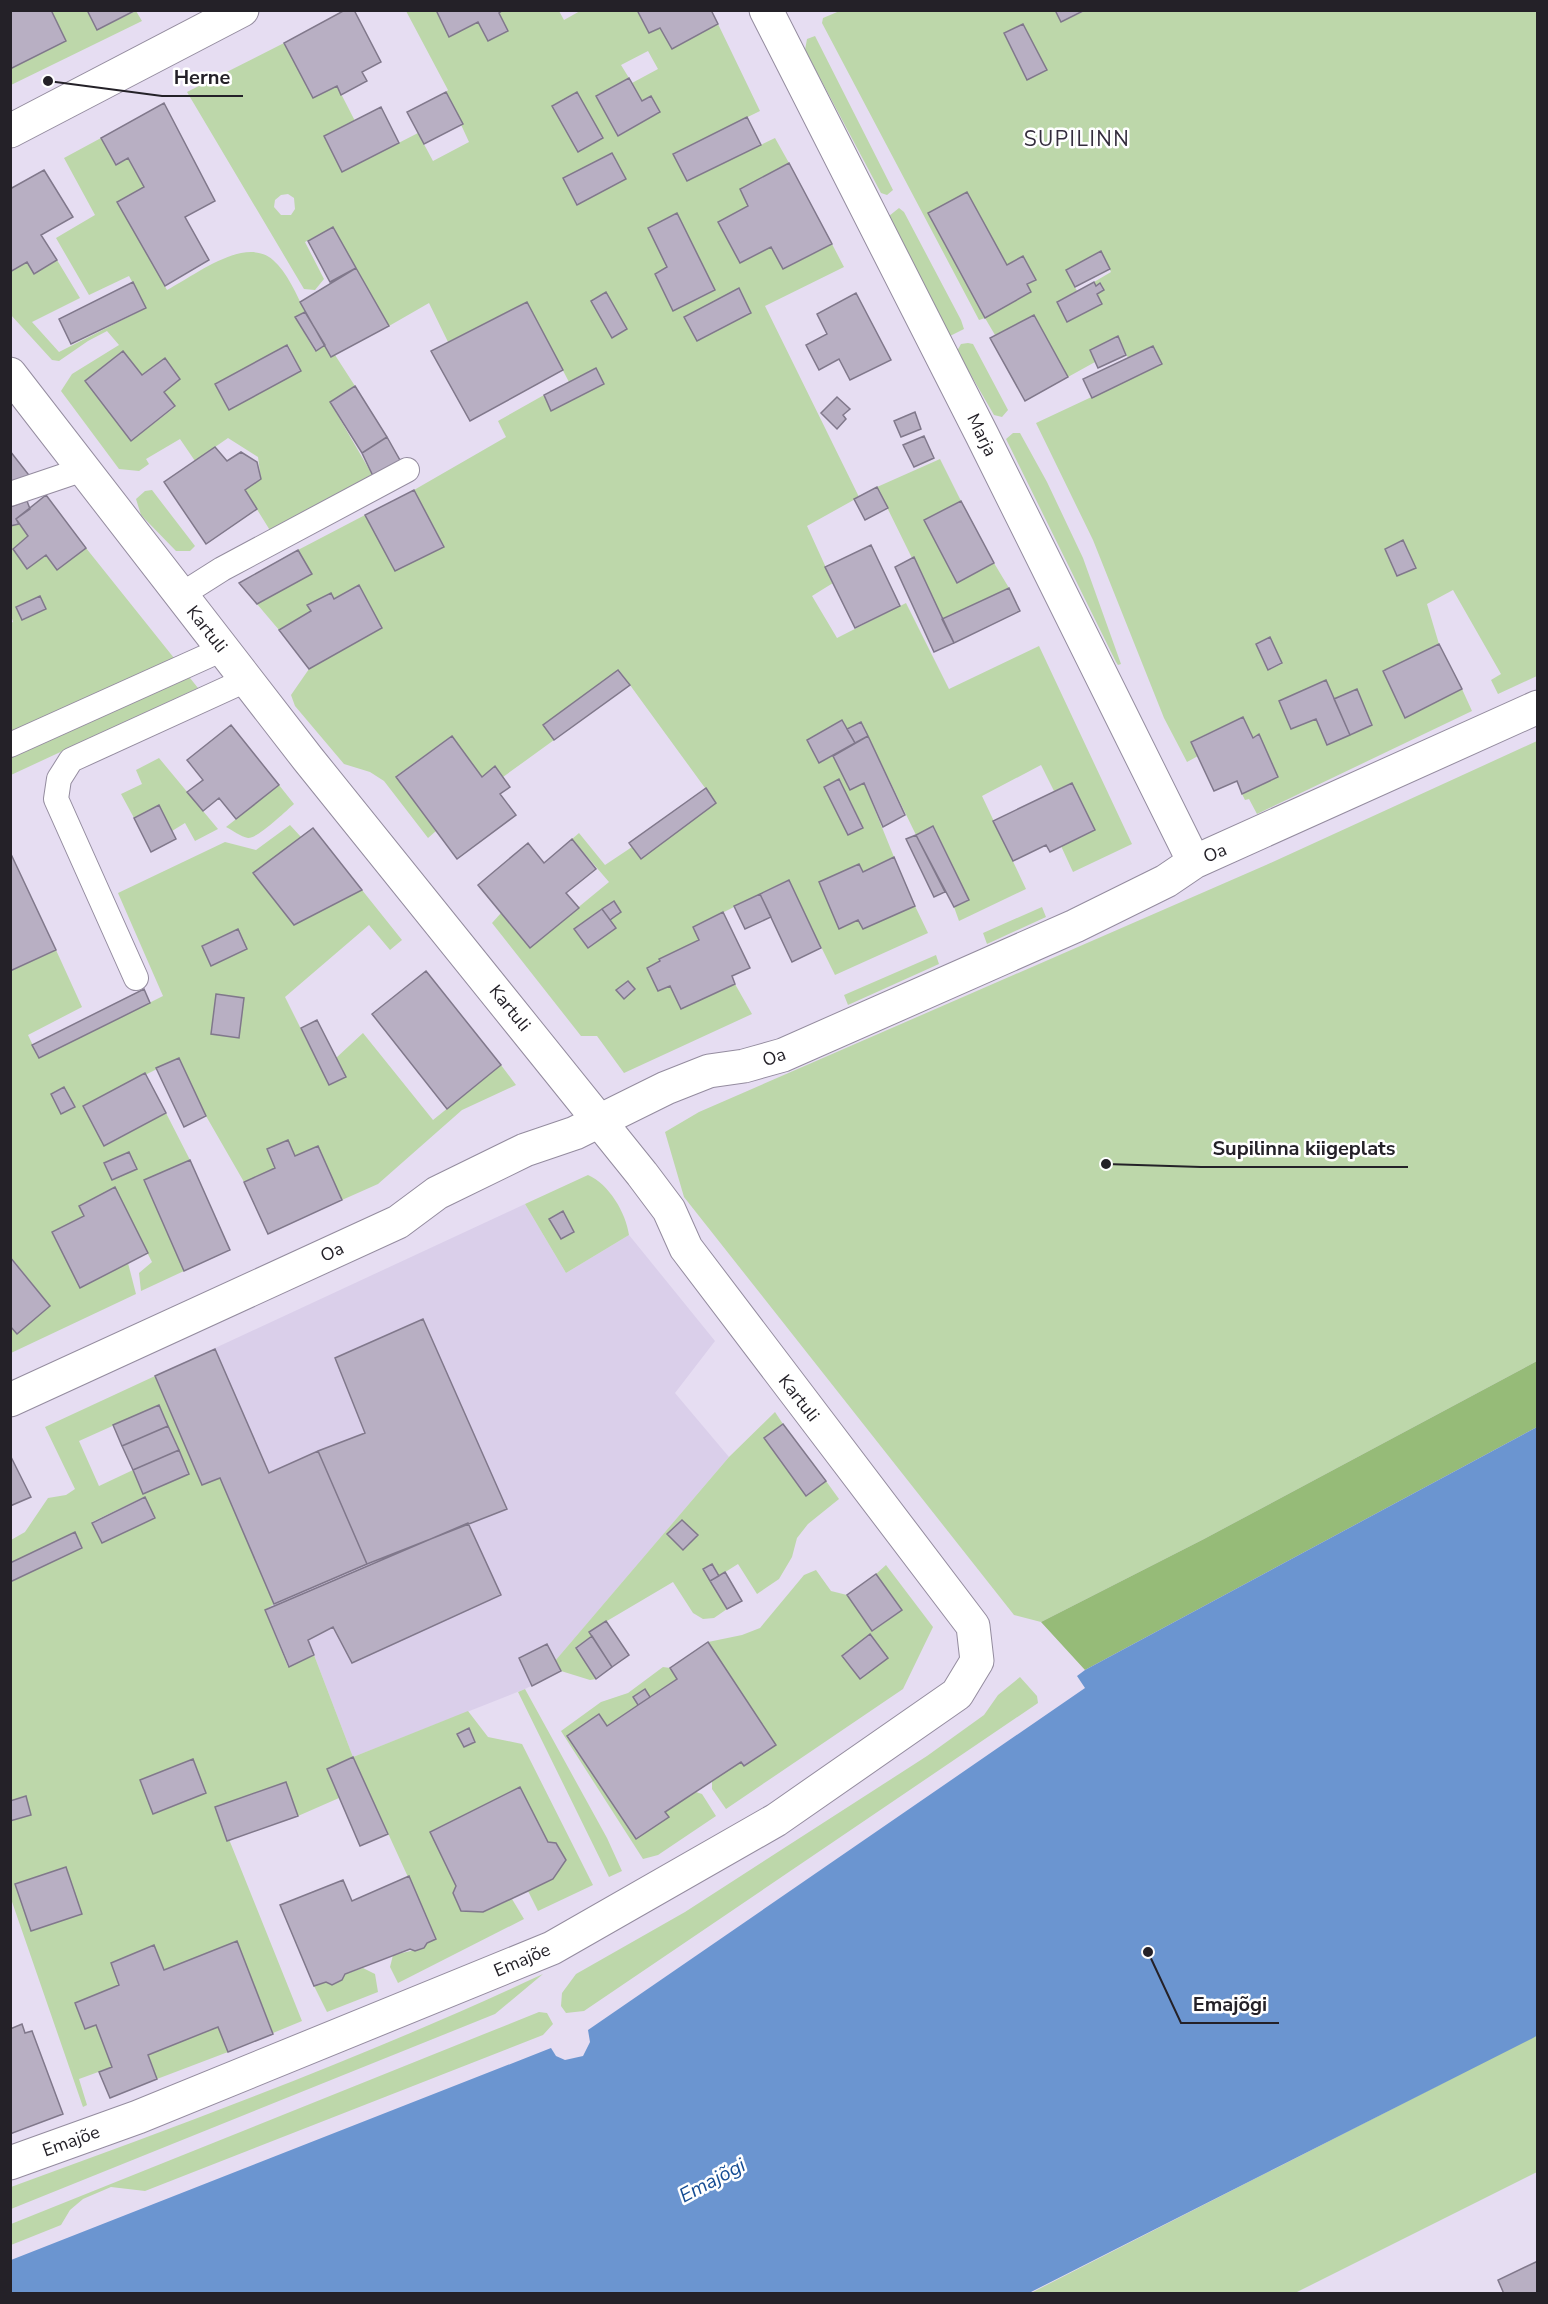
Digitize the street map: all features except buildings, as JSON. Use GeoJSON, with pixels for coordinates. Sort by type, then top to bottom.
{"type":"FeatureCollection","features":[{"type":"Feature","properties":{"kind":"street"},"geometry":{"type":"LineString","coordinates":[[10,131],[242,10]]}},
{"type":"Feature","properties":{"kind":"street","name":"Marja"},"geometry":{"type":"LineString","coordinates":[[766,10],[978,426],[1194,862]]}},
{"type":"Feature","properties":{"kind":"street","name":"Kartuli"},"geometry":{"type":"LineString","coordinates":[[10,374],[246,680],[602,1120],[669,1210],[687,1248],[741,1322],[974,1626],[977,1661]]}},
{"type":"Feature","properties":{"kind":"street","name":"Oa"},"geometry":{"type":"LineString","coordinates":[[10,1400],[398,1222],[437,1193],[525,1150],[575,1133],[666,1088],[709,1071],[744,1066],[783,1055],[1075,926],[1166,880],[1194,862],[1538,707]]}},
{"type":"Feature","properties":{"kind":"street","name":"Emajõe"},"geometry":{"type":"LineString","coordinates":[[10,2163],[138,2117],[552,1948],[776,1820],[957,1695],[977,1661]]}},
{"type":"Feature","properties":{"kind":"lane"},"geometry":{"type":"LineString","coordinates":[[10,494],[84,469]]}},
{"type":"Feature","properties":{"kind":"lane"},"geometry":{"type":"LineString","coordinates":[[181,595],[222,569],[407,470]]}},
{"type":"Feature","properties":{"kind":"lane"},"geometry":{"type":"LineString","coordinates":[[10,745],[223,648]]}},
{"type":"Feature","properties":{"kind":"lane"},"geometry":{"type":"LineString","coordinates":[[136,978],[56,799],[58,779],[71,760],[246,680]]}},
{"type":"Feature","properties":{"kind":"shaded area"},"geometry":{"type":"Polygon","coordinates":[[[525,1204],[566,1273],[629,1235],[715,1341],[675,1393],[729,1457],[556,1660],[561,1671],[525,1689],[353,1757],[314,1655],[289,1667],[265,1610],[274,1604],[220,1478],[202,1485],[155,1376],[525,1204]]]}},
{"type":"Feature","properties":{"kind":"green space"},"geometry":{"type":"Polygon","coordinates":[[[842,10],[1055,11],[1061,22],[1085,11],[1537,11],[1537,676],[1498,694],[1491,680],[1501,674],[1453,590],[1427,604],[1439,644],[1384,671],[1405,717],[1462,689],[1472,711],[1257,814],[1249,799],[1245,800],[1242,794],[1278,777],[1259,735],[1253,738],[1243,717],[1192,741],[1198,756],[1187,762],[1164,718],[1093,540],[1036,423],[1162,364],[1153,346],[1128,358],[1118,336],[1090,350],[1095,362],[1068,377],[1034,315],[995,335],[985,318],[979,320],[822,23],[823,18],[842,10]],[[1023,24],[1004,33],[1027,80],[1047,70],[1023,24]],[[967,192],[928,214],[985,317],[1030,293],[1027,284],[1036,280],[1023,256],[1007,265],[967,192]],[[1101,252],[1066,270],[1077,291],[1057,302],[1067,322],[1102,304],[1097,294],[1104,289],[1100,283],[1096,286],[1094,282],[1111,272],[1101,252]],[[1270,638],[1257,644],[1268,670],[1282,664],[1270,638]],[[1326,680],[1279,701],[1291,729],[1316,719],[1327,745],[1372,725],[1357,690],[1334,699],[1326,680]]]}},
{"type":"Feature","properties":{"kind":"green space"},"geometry":{"type":"Polygon","coordinates":[[[51,11],[87,11],[97,30],[136,11],[142,21],[11,85],[11,69],[51,11]]]}},
{"type":"Feature","properties":{"kind":"green space"},"geometry":{"type":"Polygon","coordinates":[[[406,11],[436,11],[450,36],[478,22],[488,41],[508,31],[499,13],[503,11],[559,11],[564,20],[580,11],[637,11],[649,33],[660,28],[672,49],[718,24],[760,111],[674,153],[687,181],[775,138],[789,163],[740,189],[748,206],[718,223],[740,263],[771,247],[784,269],[832,244],[844,267],[765,306],[859,497],[807,526],[833,583],[812,596],[837,638],[906,603],[949,689],[1039,646],[1132,844],[1073,872],[1061,846],[1095,830],[1072,783],[1054,791],[1041,765],[982,796],[1026,889],[959,921],[954,907],[969,900],[934,827],[916,835],[861,722],[847,729],[842,720],[807,740],[819,763],[833,756],[850,790],[864,783],[894,857],[863,872],[859,864],[819,882],[839,929],[858,920],[863,929],[915,906],[928,933],[835,975],[788,880],[694,927],[699,940],[659,959],[660,961],[647,968],[658,991],[670,986],[735,984],[752,1014],[624,1073],[597,1036],[581,1036],[492,923],[501,913],[530,947],[609,882],[572,839],[579,833],[605,865],[632,847],[641,858],[716,803],[619,670],[543,725],[554,740],[503,777],[495,767],[482,777],[452,736],[396,776],[436,831],[428,838],[384,781],[370,772],[344,764],[295,706],[291,695],[309,669],[382,628],[359,585],[334,599],[330,593],[308,605],[311,611],[279,630],[257,604],[311,574],[298,550],[365,515],[444,546],[414,490],[506,437],[498,421],[544,395],[551,410],[604,383],[596,368],[569,382],[527,302],[448,342],[429,303],[389,326],[333,227],[305,242],[324,279],[315,290],[304,289],[187,92],[284,43],[313,98],[337,86],[355,121],[324,136],[342,172],[418,133],[433,161],[469,142],[446,92],[448,90],[406,11]],[[648,51],[621,65],[629,78],[596,96],[619,136],[660,112],[651,96],[642,101],[632,83],[658,69],[648,51]],[[577,92],[578,152],[603,138],[577,92]],[[612,154],[563,178],[576,204],[626,179],[612,154]],[[288,194],[281,195],[275,200],[274,207],[281,215],[291,215],[295,209],[294,198],[288,194]],[[677,213],[648,228],[667,267],[655,274],[673,311],[715,290],[677,213]],[[738,289],[685,317],[697,341],[751,313],[738,289]],[[606,292],[612,338],[627,329],[606,292]],[[839,779],[824,787],[848,835],[863,827],[839,779]],[[614,901],[574,929],[588,948],[616,928],[610,920],[621,912],[614,901]]]}},
{"type":"Feature","properties":{"kind":"green space"},"geometry":{"type":"Polygon","coordinates":[[[815,36],[893,190],[887,195],[881,193],[805,50],[807,39],[815,36]]]}},
{"type":"Feature","properties":{"kind":"green space"},"geometry":{"type":"Polygon","coordinates":[[[101,138],[116,164],[128,158],[144,187],[118,202],[167,290],[220,260],[234,255],[248,252],[262,254],[278,265],[291,284],[305,312],[295,317],[315,351],[325,345],[331,356],[335,355],[355,386],[330,402],[373,476],[271,532],[245,490],[261,479],[258,457],[228,438],[195,461],[180,439],[146,459],[149,464],[139,471],[119,469],[61,391],[72,374],[119,345],[107,331],[59,361],[52,360],[11,315],[10,272],[27,262],[34,273],[57,260],[80,298],[32,322],[59,352],[146,308],[129,276],[89,295],[56,238],[95,215],[64,158],[101,138]],[[288,345],[215,384],[228,409],[301,371],[288,345]],[[123,351],[85,381],[131,441],[175,407],[164,392],[180,379],[165,358],[142,375],[123,351]]]}},
{"type":"Feature","properties":{"kind":"green space"},"geometry":{"type":"Polygon","coordinates":[[[899,208],[904,212],[961,320],[964,329],[950,336],[889,216],[899,208]]]}},
{"type":"Feature","properties":{"kind":"green space"},"geometry":{"type":"Polygon","coordinates":[[[961,344],[973,344],[1008,410],[1002,417],[994,415],[957,351],[961,344]]]}},
{"type":"Feature","properties":{"kind":"green space"},"geometry":{"type":"Polygon","coordinates":[[[1013,433],[1020,433],[1047,482],[1083,558],[1121,664],[1118,665],[1116,662],[1006,439],[1013,433]]]}},
{"type":"Feature","properties":{"kind":"green space"},"geometry":{"type":"Polygon","coordinates":[[[940,459],[961,501],[924,520],[957,582],[994,563],[1009,588],[942,619],[877,487],[940,459]]]}},
{"type":"Feature","properties":{"kind":"green space"},"geometry":{"type":"Polygon","coordinates":[[[152,490],[195,546],[190,551],[176,551],[141,515],[136,499],[145,491],[152,490]]]}},
{"type":"Feature","properties":{"kind":"green space"},"geometry":{"type":"Polygon","coordinates":[[[19,524],[28,536],[13,549],[27,569],[46,555],[57,570],[86,548],[198,688],[11,775],[10,623],[13,622],[11,615],[11,526],[19,524]],[[40,597],[16,607],[21,619],[46,609],[40,597]]]}},
{"type":"Feature","properties":{"kind":"green space"},"geometry":{"type":"Polygon","coordinates":[[[1537,741],[1537,1361],[1204,1539],[1041,1622],[1014,1615],[684,1197],[665,1132],[699,1112],[1266,865],[1537,741]]]}},
{"type":"Feature","properties":{"kind":"green space"},"geometry":{"type":"Polygon","coordinates":[[[159,758],[218,829],[195,841],[185,823],[172,831],[159,806],[134,818],[121,794],[142,784],[136,770],[159,758]]]}},
{"type":"Feature","properties":{"kind":"green space"},"geometry":{"type":"Polygon","coordinates":[[[279,785],[294,804],[264,830],[248,838],[226,827],[279,785]]]}},
{"type":"Feature","properties":{"kind":"green space"},"geometry":{"type":"Polygon","coordinates":[[[290,825],[301,837],[294,925],[362,890],[402,940],[390,950],[369,925],[285,997],[329,1085],[346,1077],[336,1058],[363,1033],[433,1120],[501,1065],[516,1085],[462,1110],[378,1184],[342,1200],[318,1146],[295,1156],[288,1140],[267,1149],[275,1168],[244,1182],[206,1116],[179,1058],[83,1106],[105,1146],[166,1113],[190,1160],[144,1180],[184,1271],[141,1291],[139,1273],[152,1262],[114,1188],[79,1206],[84,1216],[52,1233],[80,1287],[128,1263],[136,1294],[11,1353],[10,1326],[17,1333],[50,1306],[11,1257],[11,971],[56,950],[82,1007],[28,1035],[39,1058],[163,996],[118,893],[225,842],[256,850],[290,825]],[[238,929],[202,946],[211,966],[247,949],[238,929]],[[216,995],[211,1034],[238,1038],[216,995]],[[129,1152],[104,1163],[112,1180],[137,1169],[129,1152]]]}},
{"type":"Feature","properties":{"kind":"green space"},"geometry":{"type":"Polygon","coordinates":[[[1042,907],[1046,917],[987,944],[983,933],[1042,907]]]}},
{"type":"Feature","properties":{"kind":"green space"},"geometry":{"type":"Polygon","coordinates":[[[936,955],[939,964],[848,1005],[844,995],[936,955]]]}},
{"type":"Feature","properties":{"kind":"green space"},"geometry":{"type":"Polygon","coordinates":[[[588,1175],[603,1185],[615,1200],[629,1235],[566,1273],[525,1204],[588,1175]]]}},
{"type":"Feature","properties":{"kind":"green space"},"geometry":{"type":"Polygon","coordinates":[[[1537,1361],[1537,1427],[1085,1670],[1041,1622],[1204,1539],[1537,1361]]]}},
{"type":"Feature","properties":{"kind":"green space"},"geometry":{"type":"Polygon","coordinates":[[[155,1376],[202,1485],[220,1478],[274,1604],[265,1610],[288,1667],[314,1655],[353,1757],[327,1769],[339,1798],[298,1816],[216,1807],[302,2021],[273,2033],[237,1941],[164,1970],[154,1946],[111,1963],[119,1985],[75,2003],[85,2029],[96,2025],[112,2067],[79,2079],[87,2105],[83,2107],[10,1896],[11,1821],[31,1815],[25,1796],[11,1801],[11,1582],[82,1547],[75,1532],[11,1563],[11,1540],[25,1532],[48,1498],[66,1495],[75,1489],[45,1427],[155,1376]],[[159,1405],[79,1441],[99,1486],[133,1470],[143,1494],[189,1474],[159,1405]],[[144,1497],[92,1522],[102,1543],[144,1497]],[[193,1759],[141,1780],[154,1814],[206,1793],[193,1759]],[[16,1884],[31,1931],[81,1914],[16,1884]]]}},
{"type":"Feature","properties":{"kind":"green space"},"geometry":{"type":"Polygon","coordinates":[[[775,1412],[783,1424],[764,1438],[806,1495],[826,1481],[839,1499],[808,1524],[797,1538],[792,1557],[779,1579],[757,1594],[738,1564],[719,1576],[712,1564],[703,1569],[727,1609],[714,1618],[703,1619],[693,1613],[673,1582],[590,1631],[592,1636],[576,1647],[596,1679],[590,1680],[561,1671],[555,1661],[729,1457],[775,1412]],[[681,1520],[667,1534],[684,1550],[698,1535],[681,1520]]]}},
{"type":"Feature","properties":{"kind":"green space"},"geometry":{"type":"Polygon","coordinates":[[[886,1565],[933,1627],[903,1689],[726,1809],[712,1789],[712,1781],[741,1762],[744,1766],[708,1642],[742,1635],[760,1628],[804,1575],[816,1570],[831,1591],[847,1595],[873,1631],[902,1610],[876,1574],[886,1565]],[[870,1634],[842,1656],[860,1679],[888,1658],[870,1634]]]}},
{"type":"Feature","properties":{"kind":"green space"},"geometry":{"type":"Polygon","coordinates":[[[663,1667],[670,1668],[677,1679],[650,1697],[645,1689],[633,1697],[638,1705],[607,1726],[568,1736],[668,1817],[665,1812],[696,1792],[702,1794],[716,1816],[658,1855],[643,1859],[561,1731],[601,1702],[628,1693],[663,1667]]]}},
{"type":"Feature","properties":{"kind":"green space"},"geometry":{"type":"Polygon","coordinates":[[[1020,1677],[1037,1696],[1038,1703],[584,2011],[566,2013],[561,2006],[562,1993],[576,1974],[685,1912],[927,1756],[984,1715],[998,1695],[1020,1677]]]}},
{"type":"Feature","properties":{"kind":"green space"},"geometry":{"type":"Polygon","coordinates":[[[525,1689],[607,1838],[622,1871],[609,1877],[518,1692],[525,1689]]]}},
{"type":"Feature","properties":{"kind":"green space"},"geometry":{"type":"Polygon","coordinates":[[[468,1711],[488,1737],[522,1744],[593,1885],[538,1911],[528,1891],[566,1860],[556,1843],[548,1842],[520,1788],[430,1832],[456,1886],[453,1893],[461,1911],[483,1912],[512,1899],[524,1919],[398,1983],[390,1967],[393,1955],[424,1948],[427,1943],[436,1938],[353,1757],[468,1711]]]}},
{"type":"Feature","properties":{"kind":"green space"},"geometry":{"type":"Polygon","coordinates":[[[363,1968],[375,1974],[378,1992],[327,2012],[314,1986],[326,1982],[332,1984],[342,1980],[345,1974],[363,1968]]]}},
{"type":"Feature","properties":{"kind":"green space"},"geometry":{"type":"Polygon","coordinates":[[[543,1974],[495,2014],[11,2209],[11,2187],[346,2060],[543,1974]]]}},
{"type":"Feature","properties":{"kind":"green space"},"geometry":{"type":"Polygon","coordinates":[[[539,2012],[547,2013],[553,2024],[543,2035],[145,2191],[111,2187],[83,2199],[70,2210],[61,2225],[11,2245],[11,2224],[539,2012]]]}},
{"type":"Feature","properties":{"kind":"green space"},"geometry":{"type":"Polygon","coordinates":[[[218,2027],[228,2052],[157,2079],[148,2055],[218,2027]]]}},
{"type":"Feature","properties":{"kind":"green space"},"geometry":{"type":"Polygon","coordinates":[[[1537,2035],[1537,2172],[1295,2293],[1029,2294],[1537,2035]]]}},
{"type":"Feature","properties":{"kind":"water"},"geometry":{"type":"Polygon","coordinates":[[[1537,1427],[1538,2035],[1533,2038],[1029,2293],[11,2293],[11,2260],[551,2048],[556,2056],[565,2060],[583,2056],[590,2042],[588,2030],[1085,1688],[1077,1676],[1085,1670],[1537,1427]]]}},
{"type":"Feature","properties":{"kind":"place","name":"Herne"},"geometry":{"type":"Point","coordinates":[48,81]}},
{"type":"Feature","properties":{"kind":"place","name":"Supilinna kiigeplats"},"geometry":{"type":"Point","coordinates":[1106,1164]}},
{"type":"Feature","properties":{"kind":"place","name":"Emajõgi"},"geometry":{"type":"Point","coordinates":[1148,1952]}},
{"type":"Feature","properties":{"kind":"district","name":"SUPILINN"},"geometry":{"type":"Point","coordinates":[1077,139]}}]}
